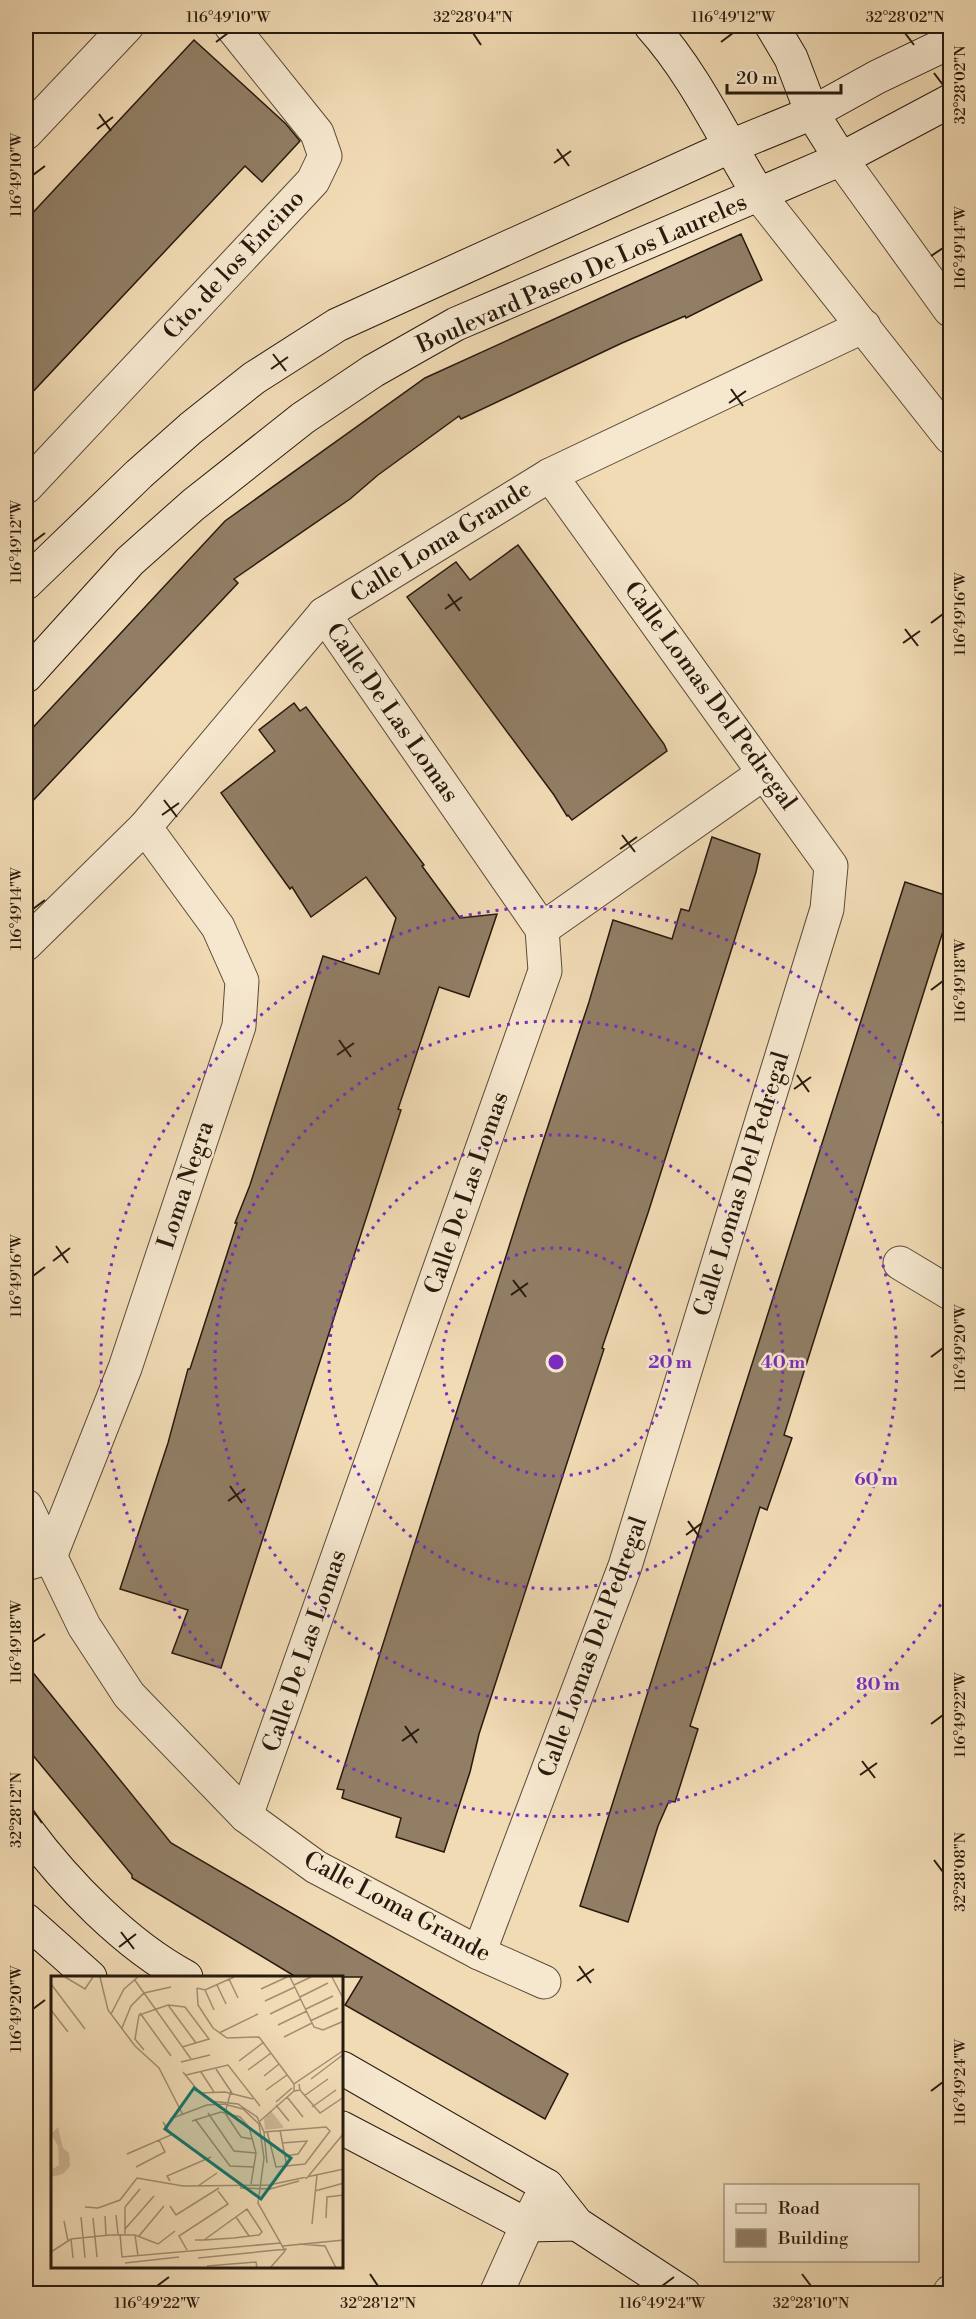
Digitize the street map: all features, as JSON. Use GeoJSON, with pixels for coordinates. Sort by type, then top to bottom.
{"type":"FeatureCollection","features":[{"type":"Feature","properties":{"kind":"street"},"geometry":{"type":"LineString","coordinates":[[28,126],[127,26]]}},
{"type":"Feature","properties":{"kind":"street","name":"Cto. de los Encino"},"geometry":{"type":"LineString","coordinates":[[26,487],[314,181],[325,156],[317,133],[231,26]]}},
{"type":"Feature","properties":{"kind":"street"},"geometry":{"type":"LineString","coordinates":[[651,26],[665,41],[698,89],[729,147],[759,195],[951,437]]}},
{"type":"Feature","properties":{"kind":"street"},"geometry":{"type":"LineString","coordinates":[[772,26],[790,58],[812,113],[841,159],[951,310]]}},
{"type":"Feature","properties":{"kind":"street"},"geometry":{"type":"LineString","coordinates":[[26,583],[139,474],[191,428],[254,378],[337,325],[729,147],[812,113],[877,77],[951,42]]}},
{"type":"Feature","properties":{"kind":"street","name":"Boulevard Paseo De Los Laureles"},"geometry":{"type":"LineString","coordinates":[[26,676],[130,561],[193,505],[303,418],[373,370],[456,324],[841,159],[951,101]]}},
{"type":"Feature","properties":{"kind":"street","name":"Calle Loma Grande"},"geometry":{"type":"LineString","coordinates":[[26,944],[145,827],[324,614],[550,475],[864,326]]}},
{"type":"Feature","properties":{"kind":"street","name":"Calle Lomas Del Pedregal"},"geometry":{"type":"LineString","coordinates":[[479,1953],[625,1566],[827,909],[831,866],[550,475]]}},
{"type":"Feature","properties":{"kind":"street","name":"Calle De Las Lomas"},"geometry":{"type":"LineString","coordinates":[[246,1816],[545,971],[542,929],[324,614]]}},
{"type":"Feature","properties":{"kind":"street"},"geometry":{"type":"LineString","coordinates":[[542,929],[764,772]]}},
{"type":"Feature","properties":{"kind":"street","name":"Loma Negra"},"geometry":{"type":"LineString","coordinates":[[38,1561],[125,1368],[239,1026],[242,981],[218,927],[145,827]]}},
{"type":"Feature","properties":{"kind":"street"},"geometry":{"type":"LineString","coordinates":[[900,1263],[951,1293]]}},
{"type":"Feature","properties":{"kind":"street","name":"Calle Loma Grande"},"geometry":{"type":"LineString","coordinates":[[26,1506],[38,1561],[129,1695],[246,1816],[316,1867],[479,1953],[544,1982]]}},
{"type":"Feature","properties":{"kind":"street"},"geometry":{"type":"LineString","coordinates":[[26,1829],[44,1853],[112,1924],[167,1967],[184,1976]]}},
{"type":"Feature","properties":{"kind":"street"},"geometry":{"type":"LineString","coordinates":[[26,1920],[89,1976]]}},
{"type":"Feature","properties":{"kind":"street"},"geometry":{"type":"LineString","coordinates":[[344,2069],[547,2187],[577,2224],[684,2294]]}},
{"type":"Feature","properties":{"kind":"street"},"geometry":{"type":"LineString","coordinates":[[344,2129],[526,2225],[577,2224]]}},
{"type":"Feature","properties":{"kind":"street"},"geometry":{"type":"LineString","coordinates":[[496,2294],[526,2225],[547,2187]]}},
{"type":"Feature","properties":{"kind":"building"},"geometry":{"type":"Polygon","coordinates":[[[194,40],[286,124],[300,141],[262,182],[245,166],[26,399],[26,220],[194,40]]]}},
{"type":"Feature","properties":{"kind":"building"},"geometry":{"type":"Polygon","coordinates":[[[741,234],[762,280],[686,318],[685,316],[622,343],[461,419],[459,416],[378,475],[350,499],[234,579],[238,583],[26,808],[26,735],[225,521],[425,378],[741,234]]]}},
{"type":"Feature","properties":{"kind":"building"},"geometry":{"type":"Polygon","coordinates":[[[518,545],[667,751],[572,820],[407,597],[456,562],[470,580],[518,545]]]}},
{"type":"Feature","properties":{"kind":"building"},"geometry":{"type":"Polygon","coordinates":[[[294,703],[300,711],[306,707],[424,865],[422,866],[460,918],[497,914],[469,997],[439,987],[398,1109],[401,1110],[221,1668],[172,1653],[188,1610],[120,1589],[168,1443],[188,1369],[190,1369],[237,1223],[235,1223],[250,1185],[323,956],[379,974],[396,918],[366,877],[311,917],[292,887],[290,889],[221,793],[275,751],[259,730],[294,703]]]}},
{"type":"Feature","properties":{"kind":"building"},"geometry":{"type":"Polygon","coordinates":[[[712,837],[760,854],[756,872],[479,1734],[470,1772],[444,1852],[396,1837],[401,1818],[342,1798],[344,1790],[337,1789],[589,1002],[613,920],[672,939],[681,909],[689,911],[712,837]]]}},
{"type":"Feature","properties":{"kind":"building"},"geometry":{"type":"Polygon","coordinates":[[[905,882],[951,897],[951,906],[784,1435],[792,1438],[767,1510],[760,1507],[690,1726],[698,1729],[675,1802],[669,1801],[658,1826],[628,1922],[580,1906],[905,882]]]}},
{"type":"Feature","properties":{"kind":"building"},"geometry":{"type":"Polygon","coordinates":[[[26,1664],[171,1843],[568,2074],[545,2119],[345,2005],[362,1977],[294,1976],[132,1878],[132,1875],[26,1747],[26,1664]]]}}]}
